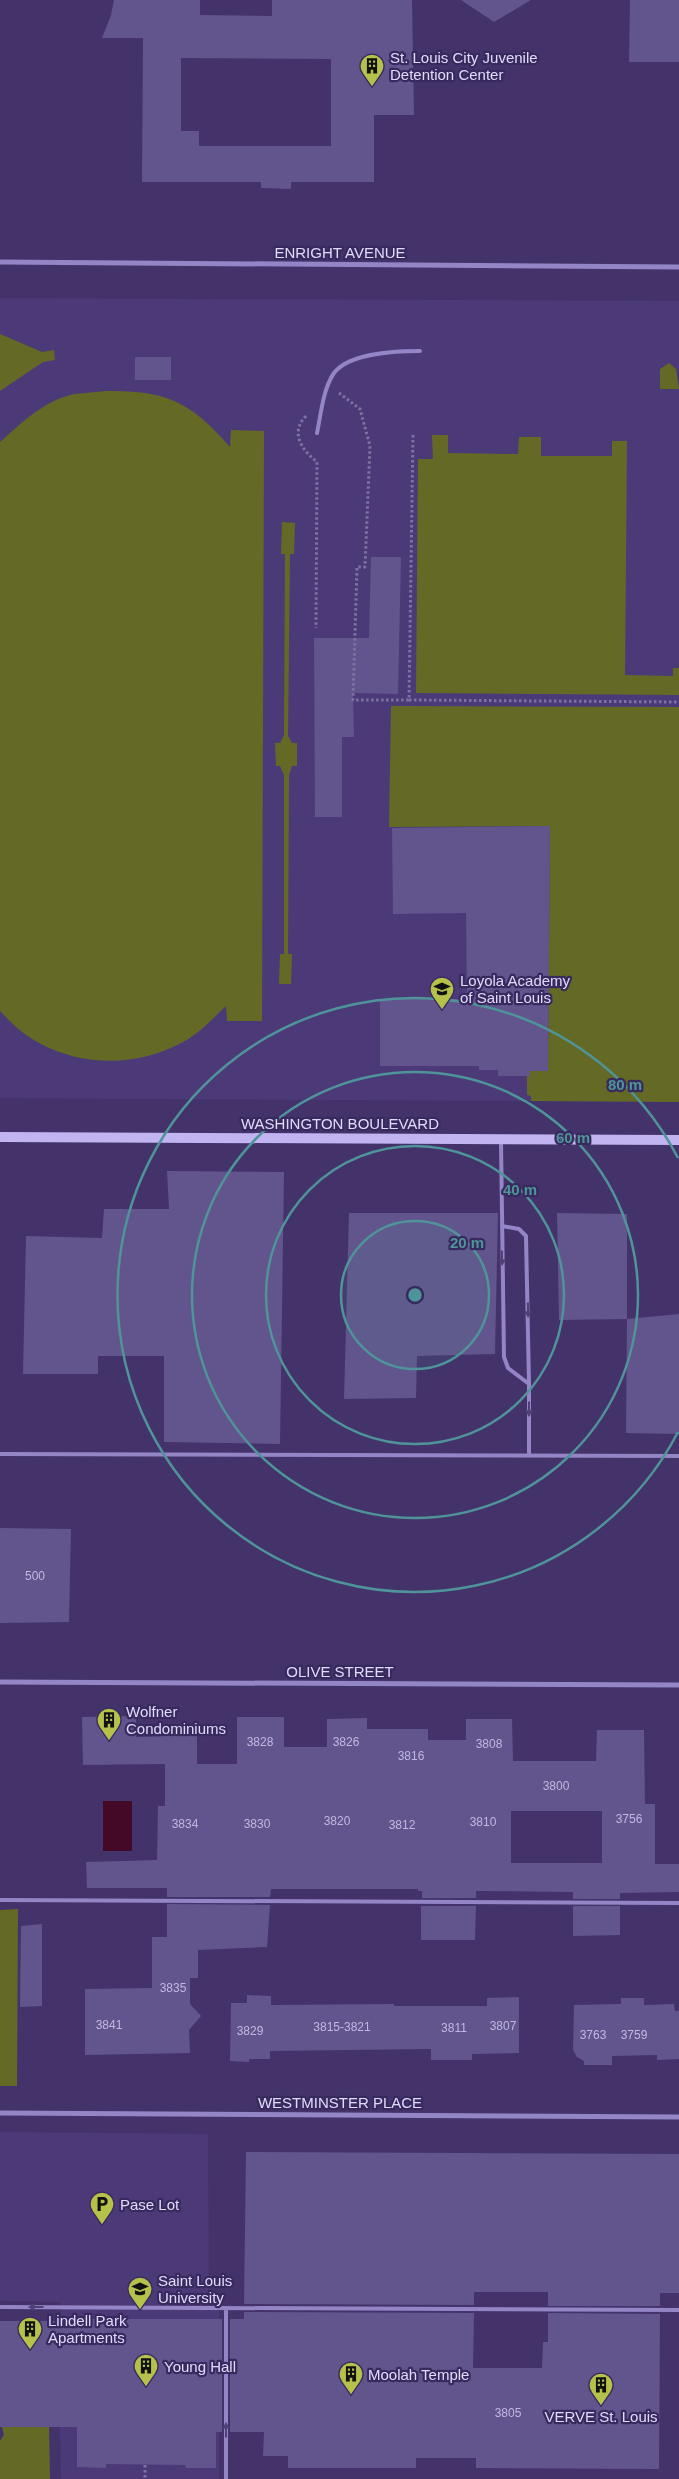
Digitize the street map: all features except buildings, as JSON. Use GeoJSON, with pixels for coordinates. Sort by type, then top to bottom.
{"type":"FeatureCollection","features":[{"type":"Feature","properties":{"kind":"main road","name":"WASHINGTON BOULEVARD"},"geometry":{"type":"LineString","coordinates":[[0,1136],[679,1140]]}},
{"type":"Feature","properties":{"kind":"street","name":"ENRIGHT AVENUE"},"geometry":{"type":"LineString","coordinates":[[0,262],[679,267]]}},
{"type":"Feature","properties":{"kind":"street","name":"OLIVE STREET"},"geometry":{"type":"LineString","coordinates":[[0,1682],[679,1685]]}},
{"type":"Feature","properties":{"kind":"street","name":"WESTMINSTER PLACE"},"geometry":{"type":"LineString","coordinates":[[0,2113],[679,2117]]}},
{"type":"Feature","properties":{"kind":"lane"},"geometry":{"type":"LineString","coordinates":[[317,433],[327,388],[335,372],[351,361],[373,355],[420,351]]}},
{"type":"Feature","properties":{"kind":"lane"},"geometry":{"type":"LineString","coordinates":[[501,1139],[504,1357],[508,1368],[529,1384]]}},
{"type":"Feature","properties":{"kind":"lane"},"geometry":{"type":"LineString","coordinates":[[502,1226],[519,1229],[526,1236],[530,1456]]}},
{"type":"Feature","properties":{"kind":"lane"},"geometry":{"type":"LineString","coordinates":[[0,1454],[679,1456]]}},
{"type":"Feature","properties":{"kind":"lane"},"geometry":{"type":"LineString","coordinates":[[0,1900],[679,1903]]}},
{"type":"Feature","properties":{"kind":"lane"},"geometry":{"type":"LineString","coordinates":[[0,2307],[679,2310]]}},
{"type":"Feature","properties":{"kind":"lane"},"geometry":{"type":"LineString","coordinates":[[226,2308],[226,2479]]}},
{"type":"Feature","properties":{"kind":"path"},"geometry":{"type":"LineString","coordinates":[[327,388],[360,409],[370,446],[365,567],[357,567],[353,700],[679,702]]}},
{"type":"Feature","properties":{"kind":"path"},"geometry":{"type":"LineString","coordinates":[[312,409],[300,421],[298,434],[304,452],[317,462],[316,628]]}},
{"type":"Feature","properties":{"kind":"path"},"geometry":{"type":"LineString","coordinates":[[409,700],[413,435]]}},
{"type":"Feature","properties":{"kind":"path"},"geometry":{"type":"LineString","coordinates":[[145,2464],[145,2479]]}},
{"type":"Feature","properties":{"kind":"shaded area"},"geometry":{"type":"Polygon","coordinates":[[[0,298],[679,301],[679,1102],[0,1098],[0,298]]]}},
{"type":"Feature","properties":{"kind":"shaded area"},"geometry":{"type":"Polygon","coordinates":[[[103,1801],[132,1801],[132,1851],[103,1851],[103,1801]]]}},
{"type":"Feature","properties":{"kind":"shaded area","name":"Saint Louis University"},"geometry":{"type":"Polygon","coordinates":[[[0,2132],[208,2134],[209,2301],[219,2301],[219,2479],[61,2479],[59,2379],[61,2302],[0,2301],[0,2132]]]}},
{"type":"Feature","properties":{"kind":"green space"},"geometry":{"type":"Polygon","coordinates":[[[0,334],[42,352],[54,350],[55,360],[43,362],[0,391],[0,334]]]}},
{"type":"Feature","properties":{"kind":"green space"},"geometry":{"type":"Polygon","coordinates":[[[669,363],[676,369],[679,389],[660,389],[660,369],[669,363]]]}},
{"type":"Feature","properties":{"kind":"green space"},"geometry":{"type":"Polygon","coordinates":[[[106,391],[145,393],[161,396],[176,402],[203,419],[230,447],[231,430],[264,431],[262,1021],[227,1021],[226,1006],[207,1025],[185,1041],[145,1057],[123,1060],[81,1058],[60,1052],[40,1044],[19,1030],[0,1011],[0,442],[34,413],[54,401],[75,394],[106,391]]]}},
{"type":"Feature","properties":{"kind":"green space"},"geometry":{"type":"Polygon","coordinates":[[[432,435],[448,435],[448,453],[518,454],[519,437],[541,437],[541,456],[612,456],[612,441],[627,441],[625,675],[673,676],[673,668],[679,668],[679,695],[416,693],[418,459],[433,459],[432,435]]]}},
{"type":"Feature","properties":{"kind":"green space"},"geometry":{"type":"Polygon","coordinates":[[[282,522],[295,523],[294,554],[290,554],[288,736],[292,743],[297,743],[297,766],[292,766],[289,775],[288,954],[292,954],[291,984],[279,984],[280,954],[284,954],[284,775],[280,766],[276,766],[275,743],[280,743],[284,735],[285,554],[281,554],[282,522]]]}},
{"type":"Feature","properties":{"kind":"green space"},"geometry":{"type":"Polygon","coordinates":[[[391,706],[679,707],[679,1102],[531,1101],[531,1096],[527,1095],[527,1076],[530,1071],[548,1070],[550,826],[389,827],[391,706]]]}},
{"type":"Feature","properties":{"kind":"green space"},"geometry":{"type":"Polygon","coordinates":[[[18,1909],[17,2086],[0,2086],[0,1910],[18,1909]]]}},
{"type":"Feature","properties":{"kind":"green space"},"geometry":{"type":"Polygon","coordinates":[[[2,2427],[49,2427],[50,2479],[0,2479],[0,2441],[4,2435],[2,2427]]]}},
{"type":"Feature","properties":{"kind":"place","name":"St. Louis City Juvenile Detention Center"},"geometry":{"type":"Point","coordinates":[372,87]}},
{"type":"Feature","properties":{"kind":"place","name":"Loyola Academy of Saint Louis"},"geometry":{"type":"Point","coordinates":[442,1010]}},
{"type":"Feature","properties":{"kind":"place","name":"Wolfner Condominiums"},"geometry":{"type":"Point","coordinates":[109,1741]}},
{"type":"Feature","properties":{"kind":"place","name":"Pase Lot"},"geometry":{"type":"Point","coordinates":[102,2225]}},
{"type":"Feature","properties":{"kind":"place","name":"Saint Louis University"},"geometry":{"type":"Point","coordinates":[140,2310]}},
{"type":"Feature","properties":{"kind":"place","name":"Lindell Park Apartments"},"geometry":{"type":"Point","coordinates":[30,2350]}},
{"type":"Feature","properties":{"kind":"place","name":"Young Hall"},"geometry":{"type":"Point","coordinates":[146,2387]}},
{"type":"Feature","properties":{"kind":"place","name":"Moolah Temple"},"geometry":{"type":"Point","coordinates":[351,2395]}},
{"type":"Feature","properties":{"kind":"place","name":"VERVE St. Louis"},"geometry":{"type":"Point","coordinates":[601,2406]}}]}
